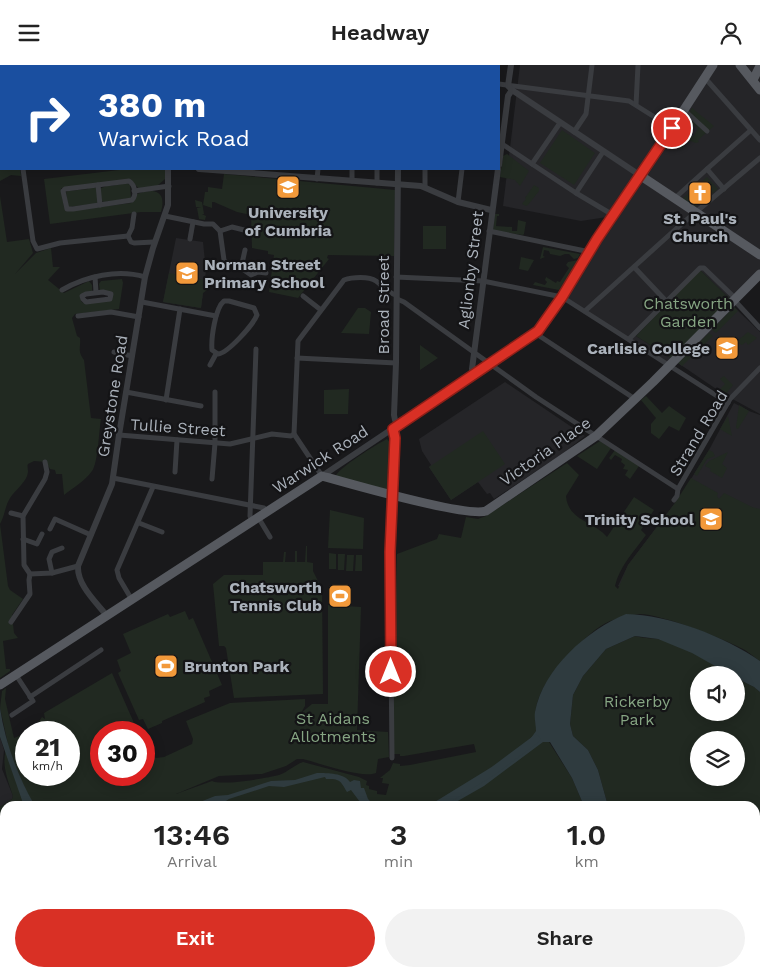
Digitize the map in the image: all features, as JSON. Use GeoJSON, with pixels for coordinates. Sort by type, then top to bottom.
{"type":"FeatureCollection","features":[{"type":"Feature","properties":{"kind":"main road","name":"Warwick Road"},"geometry":{"type":"LineString","coordinates":[[641,176],[713,65]]}},
{"type":"Feature","properties":{"kind":"main road"},"geometry":{"type":"LineString","coordinates":[[740,65],[760,90]]}},
{"type":"Feature","properties":{"kind":"main road"},"geometry":{"type":"LineString","coordinates":[[753,80],[760,66]]}},
{"type":"Feature","properties":{"kind":"main road"},"geometry":{"type":"LineString","coordinates":[[641,176],[760,255]]}},
{"type":"Feature","properties":{"kind":"main road","name":"Victoria Place"},"geometry":{"type":"LineString","coordinates":[[322,476],[481,513],[545,472],[596,436],[636,399],[759,275]]}},
{"type":"Feature","properties":{"kind":"main road","name":"Warwick Road"},"geometry":{"type":"LineString","coordinates":[[2,683],[322,476]]}},
{"type":"Feature","properties":{"kind":"street"},"geometry":{"type":"LineString","coordinates":[[500,158],[510,88],[511,65]]}},
{"type":"Feature","properties":{"kind":"street"},"geometry":{"type":"LineString","coordinates":[[574,132],[586,114],[592,65]]}},
{"type":"Feature","properties":{"kind":"street"},"geometry":{"type":"LineString","coordinates":[[636,105],[638,65]]}},
{"type":"Feature","properties":{"kind":"street"},"geometry":{"type":"LineString","coordinates":[[705,78],[760,140]]}},
{"type":"Feature","properties":{"kind":"street"},"geometry":{"type":"LineString","coordinates":[[500,84],[510,88],[629,101],[672,128]]}},
{"type":"Feature","properties":{"kind":"street"},"geometry":{"type":"LineString","coordinates":[[510,88],[641,176]]}},
{"type":"Feature","properties":{"kind":"street"},"geometry":{"type":"LineString","coordinates":[[684,109],[707,131]]}},
{"type":"Feature","properties":{"kind":"street"},"geometry":{"type":"LineString","coordinates":[[532,164],[560,123]]}},
{"type":"Feature","properties":{"kind":"street"},"geometry":{"type":"LineString","coordinates":[[675,198],[752,130]]}},
{"type":"Feature","properties":{"kind":"street"},"geometry":{"type":"LineString","coordinates":[[502,144],[576,193],[614,215]]}},
{"type":"Feature","properties":{"kind":"street"},"geometry":{"type":"LineString","coordinates":[[576,193],[604,152]]}},
{"type":"Feature","properties":{"kind":"street"},"geometry":{"type":"LineString","coordinates":[[585,311],[760,158]]}},
{"type":"Feature","properties":{"kind":"street"},"geometry":{"type":"LineString","coordinates":[[707,169],[724,189]]}},
{"type":"Feature","properties":{"kind":"street"},"geometry":{"type":"LineString","coordinates":[[23,170],[32,241],[37,249],[60,243],[128,236]]}},
{"type":"Feature","properties":{"kind":"street","name":"Greystone Road"},"geometry":{"type":"LineString","coordinates":[[78,566],[113,479],[146,277],[154,242],[165,216],[169,199],[168,170]]}},
{"type":"Feature","properties":{"kind":"street"},"geometry":{"type":"LineString","coordinates":[[226,170],[425,187],[458,202],[492,210]]}},
{"type":"Feature","properties":{"kind":"street"},"geometry":{"type":"LineString","coordinates":[[318,170],[318,179]]}},
{"type":"Feature","properties":{"kind":"street"},"geometry":{"type":"LineString","coordinates":[[352,170],[352,181]]}},
{"type":"Feature","properties":{"kind":"street"},"geometry":{"type":"LineString","coordinates":[[377,170],[377,183]]}},
{"type":"Feature","properties":{"kind":"street","name":"Broad Street"},"geometry":{"type":"LineString","coordinates":[[396,427],[394,415],[398,170]]}},
{"type":"Feature","properties":{"kind":"street"},"geometry":{"type":"LineString","coordinates":[[425,170],[425,187]]}},
{"type":"Feature","properties":{"kind":"street"},"geometry":{"type":"LineString","coordinates":[[458,202],[462,170]]}},
{"type":"Feature","properties":{"kind":"street","name":"Aglionby Street"},"geometry":{"type":"LineString","coordinates":[[474,374],[472,369],[474,351],[498,170]]}},
{"type":"Feature","properties":{"kind":"street","name":"Warwick Road"},"geometry":{"type":"LineString","coordinates":[[322,476],[535,333],[562,297],[641,176]]}},
{"type":"Feature","properties":{"kind":"street"},"geometry":{"type":"LineString","coordinates":[[129,181],[133,185],[134,196],[132,200],[68,209],[63,191],[65,189],[98,185],[129,181]]}},
{"type":"Feature","properties":{"kind":"street"},"geometry":{"type":"LineString","coordinates":[[98,185],[100,205]]}},
{"type":"Feature","properties":{"kind":"street"},"geometry":{"type":"LineString","coordinates":[[134,191],[169,186]]}},
{"type":"Feature","properties":{"kind":"street"},"geometry":{"type":"LineString","coordinates":[[128,236],[132,228],[134,214]]}},
{"type":"Feature","properties":{"kind":"street"},"geometry":{"type":"LineString","coordinates":[[165,216],[213,224],[220,231],[224,260],[228,264],[241,268],[250,278],[258,272],[266,273]]}},
{"type":"Feature","properties":{"kind":"street"},"geometry":{"type":"LineString","coordinates":[[190,239],[193,222]]}},
{"type":"Feature","properties":{"kind":"street"},"geometry":{"type":"LineString","coordinates":[[220,231],[232,227],[248,231]]}},
{"type":"Feature","properties":{"kind":"street"},"geometry":{"type":"LineString","coordinates":[[489,231],[590,252]]}},
{"type":"Feature","properties":{"kind":"street"},"geometry":{"type":"LineString","coordinates":[[128,236],[131,242],[134,243],[154,242]]}},
{"type":"Feature","properties":{"kind":"street"},"geometry":{"type":"LineString","coordinates":[[241,268],[245,250]]}},
{"type":"Feature","properties":{"kind":"street"},"geometry":{"type":"LineString","coordinates":[[634,267],[666,301]]}},
{"type":"Feature","properties":{"kind":"street"},"geometry":{"type":"LineString","coordinates":[[629,339],[700,268],[704,268],[760,328]]}},
{"type":"Feature","properties":{"kind":"street"},"geometry":{"type":"LineString","coordinates":[[62,290],[82,279],[133,275],[146,277]]}},
{"type":"Feature","properties":{"kind":"street"},"geometry":{"type":"LineString","coordinates":[[95,277],[96,293]]}},
{"type":"Feature","properties":{"kind":"street"},"geometry":{"type":"LineString","coordinates":[[396,277],[483,281],[562,297],[728,403]]}},
{"type":"Feature","properties":{"kind":"street"},"geometry":{"type":"LineString","coordinates":[[322,476],[294,434],[298,341],[344,280],[372,279],[536,397],[678,489],[678,499]]}},
{"type":"Feature","properties":{"kind":"street"},"geometry":{"type":"LineString","coordinates":[[108,292],[111,296],[107,300],[84,301],[84,295],[96,293],[108,292]]}},
{"type":"Feature","properties":{"kind":"street"},"geometry":{"type":"LineString","coordinates":[[303,296],[321,310]]}},
{"type":"Feature","properties":{"kind":"street"},"geometry":{"type":"LineString","coordinates":[[210,365],[216,354],[226,351],[250,326],[257,315],[254,308],[229,301],[220,303],[216,316],[212,347],[216,354]]}},
{"type":"Feature","properties":{"kind":"street"},"geometry":{"type":"LineString","coordinates":[[142,302],[216,316]]}},
{"type":"Feature","properties":{"kind":"street"},"geometry":{"type":"LineString","coordinates":[[166,400],[180,309]]}},
{"type":"Feature","properties":{"kind":"street"},"geometry":{"type":"LineString","coordinates":[[78,316],[111,312],[139,317]]}},
{"type":"Feature","properties":{"kind":"street"},"geometry":{"type":"LineString","coordinates":[[535,333],[636,399]]}},
{"type":"Feature","properties":{"kind":"street"},"geometry":{"type":"LineString","coordinates":[[256,349],[250,518],[255,519],[270,537]]}},
{"type":"Feature","properties":{"kind":"street"},"geometry":{"type":"LineString","coordinates":[[114,352],[132,356]]}},
{"type":"Feature","properties":{"kind":"street"},"geometry":{"type":"LineString","coordinates":[[297,358],[396,363]]}},
{"type":"Feature","properties":{"kind":"street","name":"Strand Road"},"geometry":{"type":"LineString","coordinates":[[678,489],[728,403],[745,382],[760,368]]}},
{"type":"Feature","properties":{"kind":"street"},"geometry":{"type":"LineString","coordinates":[[126,392],[201,406]]}},
{"type":"Feature","properties":{"kind":"street"},"geometry":{"type":"LineString","coordinates":[[212,479],[215,443],[215,392]]}},
{"type":"Feature","properties":{"kind":"street"},"geometry":{"type":"LineString","coordinates":[[392,758],[390,552],[396,427]]}},
{"type":"Feature","properties":{"kind":"street","name":"Tullie Street"},"geometry":{"type":"LineString","coordinates":[[119,435],[233,444],[272,434],[294,434]]}},
{"type":"Feature","properties":{"kind":"street"},"geometry":{"type":"LineString","coordinates":[[175,472],[177,440]]}},
{"type":"Feature","properties":{"kind":"street"},"geometry":{"type":"LineString","coordinates":[[11,622],[30,594],[30,574],[24,565],[23,517],[50,472],[45,462]]}},
{"type":"Feature","properties":{"kind":"street"},"geometry":{"type":"LineString","coordinates":[[113,479],[267,511]]}},
{"type":"Feature","properties":{"kind":"street"},"geometry":{"type":"LineString","coordinates":[[132,600],[119,579],[117,570],[153,487]]}},
{"type":"Feature","properties":{"kind":"street"},"geometry":{"type":"LineString","coordinates":[[11,513],[23,517]]}},
{"type":"Feature","properties":{"kind":"street"},"geometry":{"type":"LineString","coordinates":[[50,529],[55,519],[91,535]]}},
{"type":"Feature","properties":{"kind":"street"},"geometry":{"type":"LineString","coordinates":[[138,523],[162,532]]}},
{"type":"Feature","properties":{"kind":"street"},"geometry":{"type":"LineString","coordinates":[[23,539],[37,544],[42,534]]}},
{"type":"Feature","properties":{"kind":"street"},"geometry":{"type":"LineString","coordinates":[[52,573],[49,559],[52,552],[62,548]]}},
{"type":"Feature","properties":{"kind":"street"},"geometry":{"type":"LineString","coordinates":[[30,574],[52,573],[78,566],[77,573],[80,581],[107,616]]}},
{"type":"Feature","properties":{"kind":"street"},"geometry":{"type":"LineString","coordinates":[[30,697],[101,650]]}},
{"type":"Feature","properties":{"kind":"street"},"geometry":{"type":"LineString","coordinates":[[12,715],[32,701],[16,675]]}},
{"type":"Feature","properties":{"kind":"shaded area"},"geometry":{"type":"Polygon","coordinates":[[[520,65],[760,65],[760,273],[730,299],[700,270],[636,336],[671,358],[667,363],[566,299],[607,217],[581,221],[503,206],[520,65]]]}},
{"type":"Feature","properties":{"kind":"shaded area","name":"Norman Street Primary School"},"geometry":{"type":"Polygon","coordinates":[[[176,238],[203,242],[206,271],[201,308],[163,302],[176,238]]]}},
{"type":"Feature","properties":{"kind":"shaded area","name":"Carlisle College"},"geometry":{"type":"Polygon","coordinates":[[[734,307],[760,332],[760,414],[725,395],[678,363],[734,307]]]}},
{"type":"Feature","properties":{"kind":"shaded area"},"geometry":{"type":"Polygon","coordinates":[[[505,382],[585,436],[562,454],[494,499],[490,493],[487,494],[478,482],[451,500],[429,467],[431,465],[422,451],[419,439],[505,382]]]}},
{"type":"Feature","properties":{"kind":"shaded area","name":"Trinity School"},"geometry":{"type":"Polygon","coordinates":[[[734,403],[760,415],[760,649],[618,586],[628,565],[681,495],[709,450],[734,403]]]}},
{"type":"Feature","properties":{"kind":"shaded area"},"geometry":{"type":"Polygon","coordinates":[[[626,614],[660,618],[713,635],[760,661],[760,692],[745,682],[745,666],[715,666],[692,653],[658,639],[635,636],[606,649],[583,676],[573,695],[570,724],[573,736],[588,750],[598,770],[607,801],[582,801],[572,778],[550,742],[543,742],[484,786],[458,801],[445,801],[491,774],[527,743],[536,731],[535,714],[547,681],[569,653],[596,630],[626,614]]]}},
{"type":"Feature","properties":{"kind":"shaded area"},"geometry":{"type":"Polygon","coordinates":[[[0,708],[5,734],[15,764],[15,780],[0,737],[0,708]]]}},
{"type":"Feature","properties":{"kind":"shaded area"},"geometry":{"type":"Polygon","coordinates":[[[0,737],[4,750],[2,769],[13,796],[9,801],[0,801],[0,737]]]}},
{"type":"Feature","properties":{"kind":"shaded area"},"geometry":{"type":"Polygon","coordinates":[[[317,773],[340,775],[350,782],[354,780],[360,781],[361,788],[364,788],[370,801],[359,801],[351,790],[347,792],[339,781],[326,779],[325,777],[284,787],[269,786],[226,801],[202,801],[271,781],[295,780],[317,773]]]}},
{"type":"Feature","properties":{"kind":"shaded area"},"geometry":{"type":"Polygon","coordinates":[[[17,786],[25,786],[32,801],[22,801],[17,786]]]}},
{"type":"Feature","properties":{"kind":"green space"},"geometry":{"type":"Polygon","coordinates":[[[692,108],[714,126],[698,140],[699,142],[696,143],[688,140],[682,149],[671,142],[678,132],[684,136],[686,132],[693,137],[698,128],[688,121],[690,118],[687,116],[692,108]]]}},
{"type":"Feature","properties":{"kind":"green space"},"geometry":{"type":"Polygon","coordinates":[[[562,130],[595,153],[574,185],[540,163],[562,130]]]}},
{"type":"Feature","properties":{"kind":"green space"},"geometry":{"type":"Polygon","coordinates":[[[507,154],[529,171],[520,186],[515,180],[500,177],[503,156],[507,154]]]}},
{"type":"Feature","properties":{"kind":"green space"},"geometry":{"type":"Polygon","coordinates":[[[0,170],[20,170],[21,176],[11,175],[0,181],[0,170]]]}},
{"type":"Feature","properties":{"kind":"green space"},"geometry":{"type":"Polygon","coordinates":[[[119,170],[165,170],[165,179],[157,186],[139,189],[133,182],[61,188],[64,207],[69,211],[131,203],[137,194],[154,191],[161,196],[161,212],[141,212],[50,224],[44,179],[119,170]]]}},
{"type":"Feature","properties":{"kind":"green space"},"geometry":{"type":"Polygon","coordinates":[[[224,174],[395,190],[394,256],[328,255],[327,258],[329,259],[298,298],[269,292],[274,255],[268,254],[268,251],[252,248],[251,215],[237,212],[214,202],[212,202],[212,208],[203,205],[205,192],[208,192],[208,187],[222,189],[224,174]]]}},
{"type":"Feature","properties":{"kind":"green space"},"geometry":{"type":"Polygon","coordinates":[[[707,177],[718,189],[695,207],[682,199],[707,177]]]}},
{"type":"Feature","properties":{"kind":"green space"},"geometry":{"type":"Polygon","coordinates":[[[127,183],[130,185],[131,198],[68,207],[66,192],[68,191],[88,189],[89,186],[99,189],[109,185],[127,183]]]}},
{"type":"Feature","properties":{"kind":"green space"},"geometry":{"type":"Polygon","coordinates":[[[534,185],[539,188],[539,191],[528,205],[522,204],[526,199],[534,185]]]}},
{"type":"Feature","properties":{"kind":"green space"},"geometry":{"type":"Polygon","coordinates":[[[0,196],[7,242],[29,239],[33,253],[15,274],[36,253],[51,248],[53,267],[60,267],[48,280],[64,293],[89,281],[92,285],[92,292],[89,292],[81,301],[83,303],[112,297],[100,291],[99,284],[101,281],[122,279],[123,283],[119,309],[75,314],[72,318],[77,336],[80,338],[80,352],[84,360],[91,418],[101,419],[97,454],[92,471],[64,495],[62,474],[56,474],[55,470],[50,469],[46,462],[34,461],[28,464],[27,476],[10,498],[0,524],[0,196]]]}},
{"type":"Feature","properties":{"kind":"green space"},"geometry":{"type":"Polygon","coordinates":[[[195,200],[202,202],[204,214],[202,214],[206,216],[205,220],[199,219],[197,208],[201,207],[196,207],[195,200]]]}},
{"type":"Feature","properties":{"kind":"green space"},"geometry":{"type":"Polygon","coordinates":[[[494,214],[499,214],[496,226],[512,227],[512,231],[517,231],[518,220],[526,222],[524,234],[493,231],[494,214]]]}},
{"type":"Feature","properties":{"kind":"green space"},"geometry":{"type":"Polygon","coordinates":[[[423,226],[446,226],[446,249],[423,249],[423,226]]]}},
{"type":"Feature","properties":{"kind":"green space"},"geometry":{"type":"Polygon","coordinates":[[[543,247],[580,254],[578,258],[574,259],[569,254],[560,256],[550,254],[549,251],[544,250],[543,256],[545,257],[540,259],[543,247]]]}},
{"type":"Feature","properties":{"kind":"green space"},"geometry":{"type":"Polygon","coordinates":[[[521,257],[534,260],[528,271],[519,269],[521,257]]]}},
{"type":"Feature","properties":{"kind":"green space"},"geometry":{"type":"Polygon","coordinates":[[[579,260],[559,290],[533,285],[535,282],[545,285],[547,282],[545,280],[546,277],[556,283],[557,281],[560,282],[569,268],[566,265],[568,262],[579,260]]]}},
{"type":"Feature","properties":{"kind":"green space","name":"Chatsworth Garden"},"geometry":{"type":"Polygon","coordinates":[[[700,270],[730,299],[671,358],[636,336],[700,270]]]}},
{"type":"Feature","properties":{"kind":"green space"},"geometry":{"type":"Polygon","coordinates":[[[169,273],[205,280],[205,277],[219,281],[203,293],[201,308],[163,302],[169,273]]]}},
{"type":"Feature","properties":{"kind":"green space"},"geometry":{"type":"Polygon","coordinates":[[[734,307],[738,311],[716,333],[712,330],[734,307]]]}},
{"type":"Feature","properties":{"kind":"green space"},"geometry":{"type":"Polygon","coordinates":[[[358,308],[365,308],[371,312],[369,334],[341,333],[358,308]]]}},
{"type":"Feature","properties":{"kind":"green space"},"geometry":{"type":"Polygon","coordinates":[[[748,332],[757,338],[748,345],[746,342],[742,345],[736,342],[748,332]]]}},
{"type":"Feature","properties":{"kind":"green space"},"geometry":{"type":"Polygon","coordinates":[[[709,333],[713,336],[682,366],[678,363],[709,333]]]}},
{"type":"Feature","properties":{"kind":"green space"},"geometry":{"type":"Polygon","coordinates":[[[420,345],[438,358],[420,370],[420,345]]]}},
{"type":"Feature","properties":{"kind":"green space"},"geometry":{"type":"Polygon","coordinates":[[[724,376],[733,385],[725,395],[719,390],[725,384],[720,379],[724,376]]]}},
{"type":"Feature","properties":{"kind":"green space"},"geometry":{"type":"Polygon","coordinates":[[[349,389],[348,414],[324,414],[324,390],[349,389]]]}},
{"type":"Feature","properties":{"kind":"green space"},"geometry":{"type":"Polygon","coordinates":[[[646,396],[662,413],[669,406],[686,418],[679,431],[669,426],[659,439],[651,433],[651,424],[656,418],[641,400],[646,396]]]}},
{"type":"Feature","properties":{"kind":"green space"},"geometry":{"type":"Polygon","coordinates":[[[739,405],[749,411],[738,429],[736,428],[739,405]]]}},
{"type":"Feature","properties":{"kind":"green space"},"geometry":{"type":"Polygon","coordinates":[[[728,416],[732,436],[720,429],[728,416]]]}},
{"type":"Feature","properties":{"kind":"green space"},"geometry":{"type":"Polygon","coordinates":[[[483,431],[505,464],[451,500],[429,467],[483,431]]]}},
{"type":"Feature","properties":{"kind":"green space"},"geometry":{"type":"Polygon","coordinates":[[[387,439],[392,445],[389,490],[335,477],[350,462],[387,439]]]}},
{"type":"Feature","properties":{"kind":"green space"},"geometry":{"type":"Polygon","coordinates":[[[600,441],[611,448],[597,469],[577,456],[600,441]]]}},
{"type":"Feature","properties":{"kind":"green space"},"geometry":{"type":"Polygon","coordinates":[[[615,450],[639,466],[630,479],[625,475],[628,470],[623,469],[625,465],[621,462],[622,459],[615,455],[611,460],[609,458],[615,450]]]}},
{"type":"Feature","properties":{"kind":"green space"},"geometry":{"type":"Polygon","coordinates":[[[709,450],[715,456],[707,459],[697,476],[694,474],[709,450]]]}},
{"type":"Feature","properties":{"kind":"green space"},"geometry":{"type":"Polygon","coordinates":[[[728,452],[722,464],[727,468],[722,478],[705,466],[709,461],[728,452]]]}},
{"type":"Feature","properties":{"kind":"green space","name":"St Aidans Allotments"},"geometry":{"type":"Polygon","coordinates":[[[567,463],[579,475],[566,496],[571,511],[607,537],[634,497],[654,510],[641,530],[646,535],[620,572],[615,586],[618,589],[628,565],[675,503],[691,478],[718,493],[719,499],[724,493],[760,509],[760,661],[744,649],[720,638],[676,622],[649,615],[636,614],[613,620],[591,633],[565,658],[548,680],[537,704],[535,716],[537,729],[543,742],[549,742],[572,778],[582,801],[9,801],[13,796],[4,763],[8,744],[0,708],[2,691],[6,688],[5,699],[15,738],[15,786],[80,786],[80,721],[39,721],[42,717],[45,719],[44,713],[112,673],[133,721],[90,721],[90,786],[155,786],[155,757],[164,757],[192,744],[193,739],[186,721],[230,703],[305,699],[305,706],[301,713],[312,704],[328,704],[328,605],[361,607],[357,730],[388,732],[389,757],[378,759],[376,773],[370,774],[351,772],[297,759],[286,766],[262,774],[219,776],[176,794],[212,781],[225,783],[279,775],[303,762],[359,777],[367,781],[366,785],[369,786],[369,789],[377,791],[377,794],[386,795],[389,784],[382,783],[383,778],[380,778],[390,770],[393,763],[400,764],[400,766],[410,765],[476,752],[474,744],[404,756],[394,754],[394,675],[397,554],[437,539],[439,534],[461,538],[466,517],[478,519],[486,516],[567,463]]]}},
{"type":"Feature","properties":{"kind":"green space"},"geometry":{"type":"Polygon","coordinates":[[[330,510],[364,518],[363,549],[328,548],[330,510]]]}},
{"type":"Feature","properties":{"kind":"green space"},"geometry":{"type":"Polygon","coordinates":[[[0,524],[8,586],[10,590],[23,599],[12,615],[14,633],[18,638],[3,641],[6,669],[10,669],[10,671],[0,678],[0,524]]]}},
{"type":"Feature","properties":{"kind":"green space"},"geometry":{"type":"Polygon","coordinates":[[[306,546],[307,562],[313,563],[313,571],[322,589],[323,694],[234,698],[226,648],[219,646],[213,584],[224,575],[263,575],[263,562],[283,562],[284,552],[286,552],[285,562],[295,562],[295,551],[297,551],[297,562],[305,562],[306,546]]]}},
{"type":"Feature","properties":{"kind":"green space"},"geometry":{"type":"Polygon","coordinates":[[[329,553],[336,554],[336,569],[329,569],[329,553]]]}},
{"type":"Feature","properties":{"kind":"green space"},"geometry":{"type":"Polygon","coordinates":[[[338,554],[345,554],[344,570],[338,570],[338,554]]]}},
{"type":"Feature","properties":{"kind":"green space"},"geometry":{"type":"Polygon","coordinates":[[[347,555],[354,555],[353,571],[346,571],[347,555]]]}},
{"type":"Feature","properties":{"kind":"green space"},"geometry":{"type":"Polygon","coordinates":[[[356,555],[362,555],[362,571],[355,571],[356,555]]]}},
{"type":"Feature","properties":{"kind":"green space","name":"Brunton Park"},"geometry":{"type":"Polygon","coordinates":[[[185,611],[189,620],[193,618],[222,685],[209,691],[210,696],[204,698],[205,702],[155,726],[155,721],[139,720],[118,673],[121,671],[117,660],[131,653],[123,634],[168,614],[170,617],[185,611]]]}},
{"type":"Feature","properties":{"kind":"green space","name":"Rickerby Park"},"geometry":{"type":"Polygon","coordinates":[[[635,636],[667,641],[705,659],[716,666],[690,666],[690,721],[745,721],[745,682],[760,692],[760,801],[607,801],[598,770],[588,750],[573,736],[570,724],[573,695],[583,676],[606,649],[635,636]]]}},
{"type":"Feature","properties":{"kind":"waterway"},"geometry":{"type":"LineString","coordinates":[[444,801],[493,771],[536,739]]}},
{"type":"Feature","properties":{"kind":"place","name":"University of Cumbria"},"geometry":{"type":"Point","coordinates":[288,187]}},
{"type":"Feature","properties":{"kind":"place","name":"St. Paul's Church"},"geometry":{"type":"Point","coordinates":[700,193]}},
{"type":"Feature","properties":{"kind":"place","name":"Norman Street Primary School"},"geometry":{"type":"Point","coordinates":[187,273]}},
{"type":"Feature","properties":{"kind":"place","name":"Carlisle College"},"geometry":{"type":"Point","coordinates":[727,348]}},
{"type":"Feature","properties":{"kind":"place","name":"Trinity School"},"geometry":{"type":"Point","coordinates":[711,519]}},
{"type":"Feature","properties":{"kind":"place","name":"Chatsworth Tennis Club"},"geometry":{"type":"Point","coordinates":[340,596]}},
{"type":"Feature","properties":{"kind":"place","name":"Brunton Park"},"geometry":{"type":"Point","coordinates":[166,666]}},
{"type":"Feature","properties":{"kind":"route"},"geometry":{"type":"LineString","coordinates":[[391,672],[390,552],[395,438],[393,429],[538,331],[672,128]]}}]}
